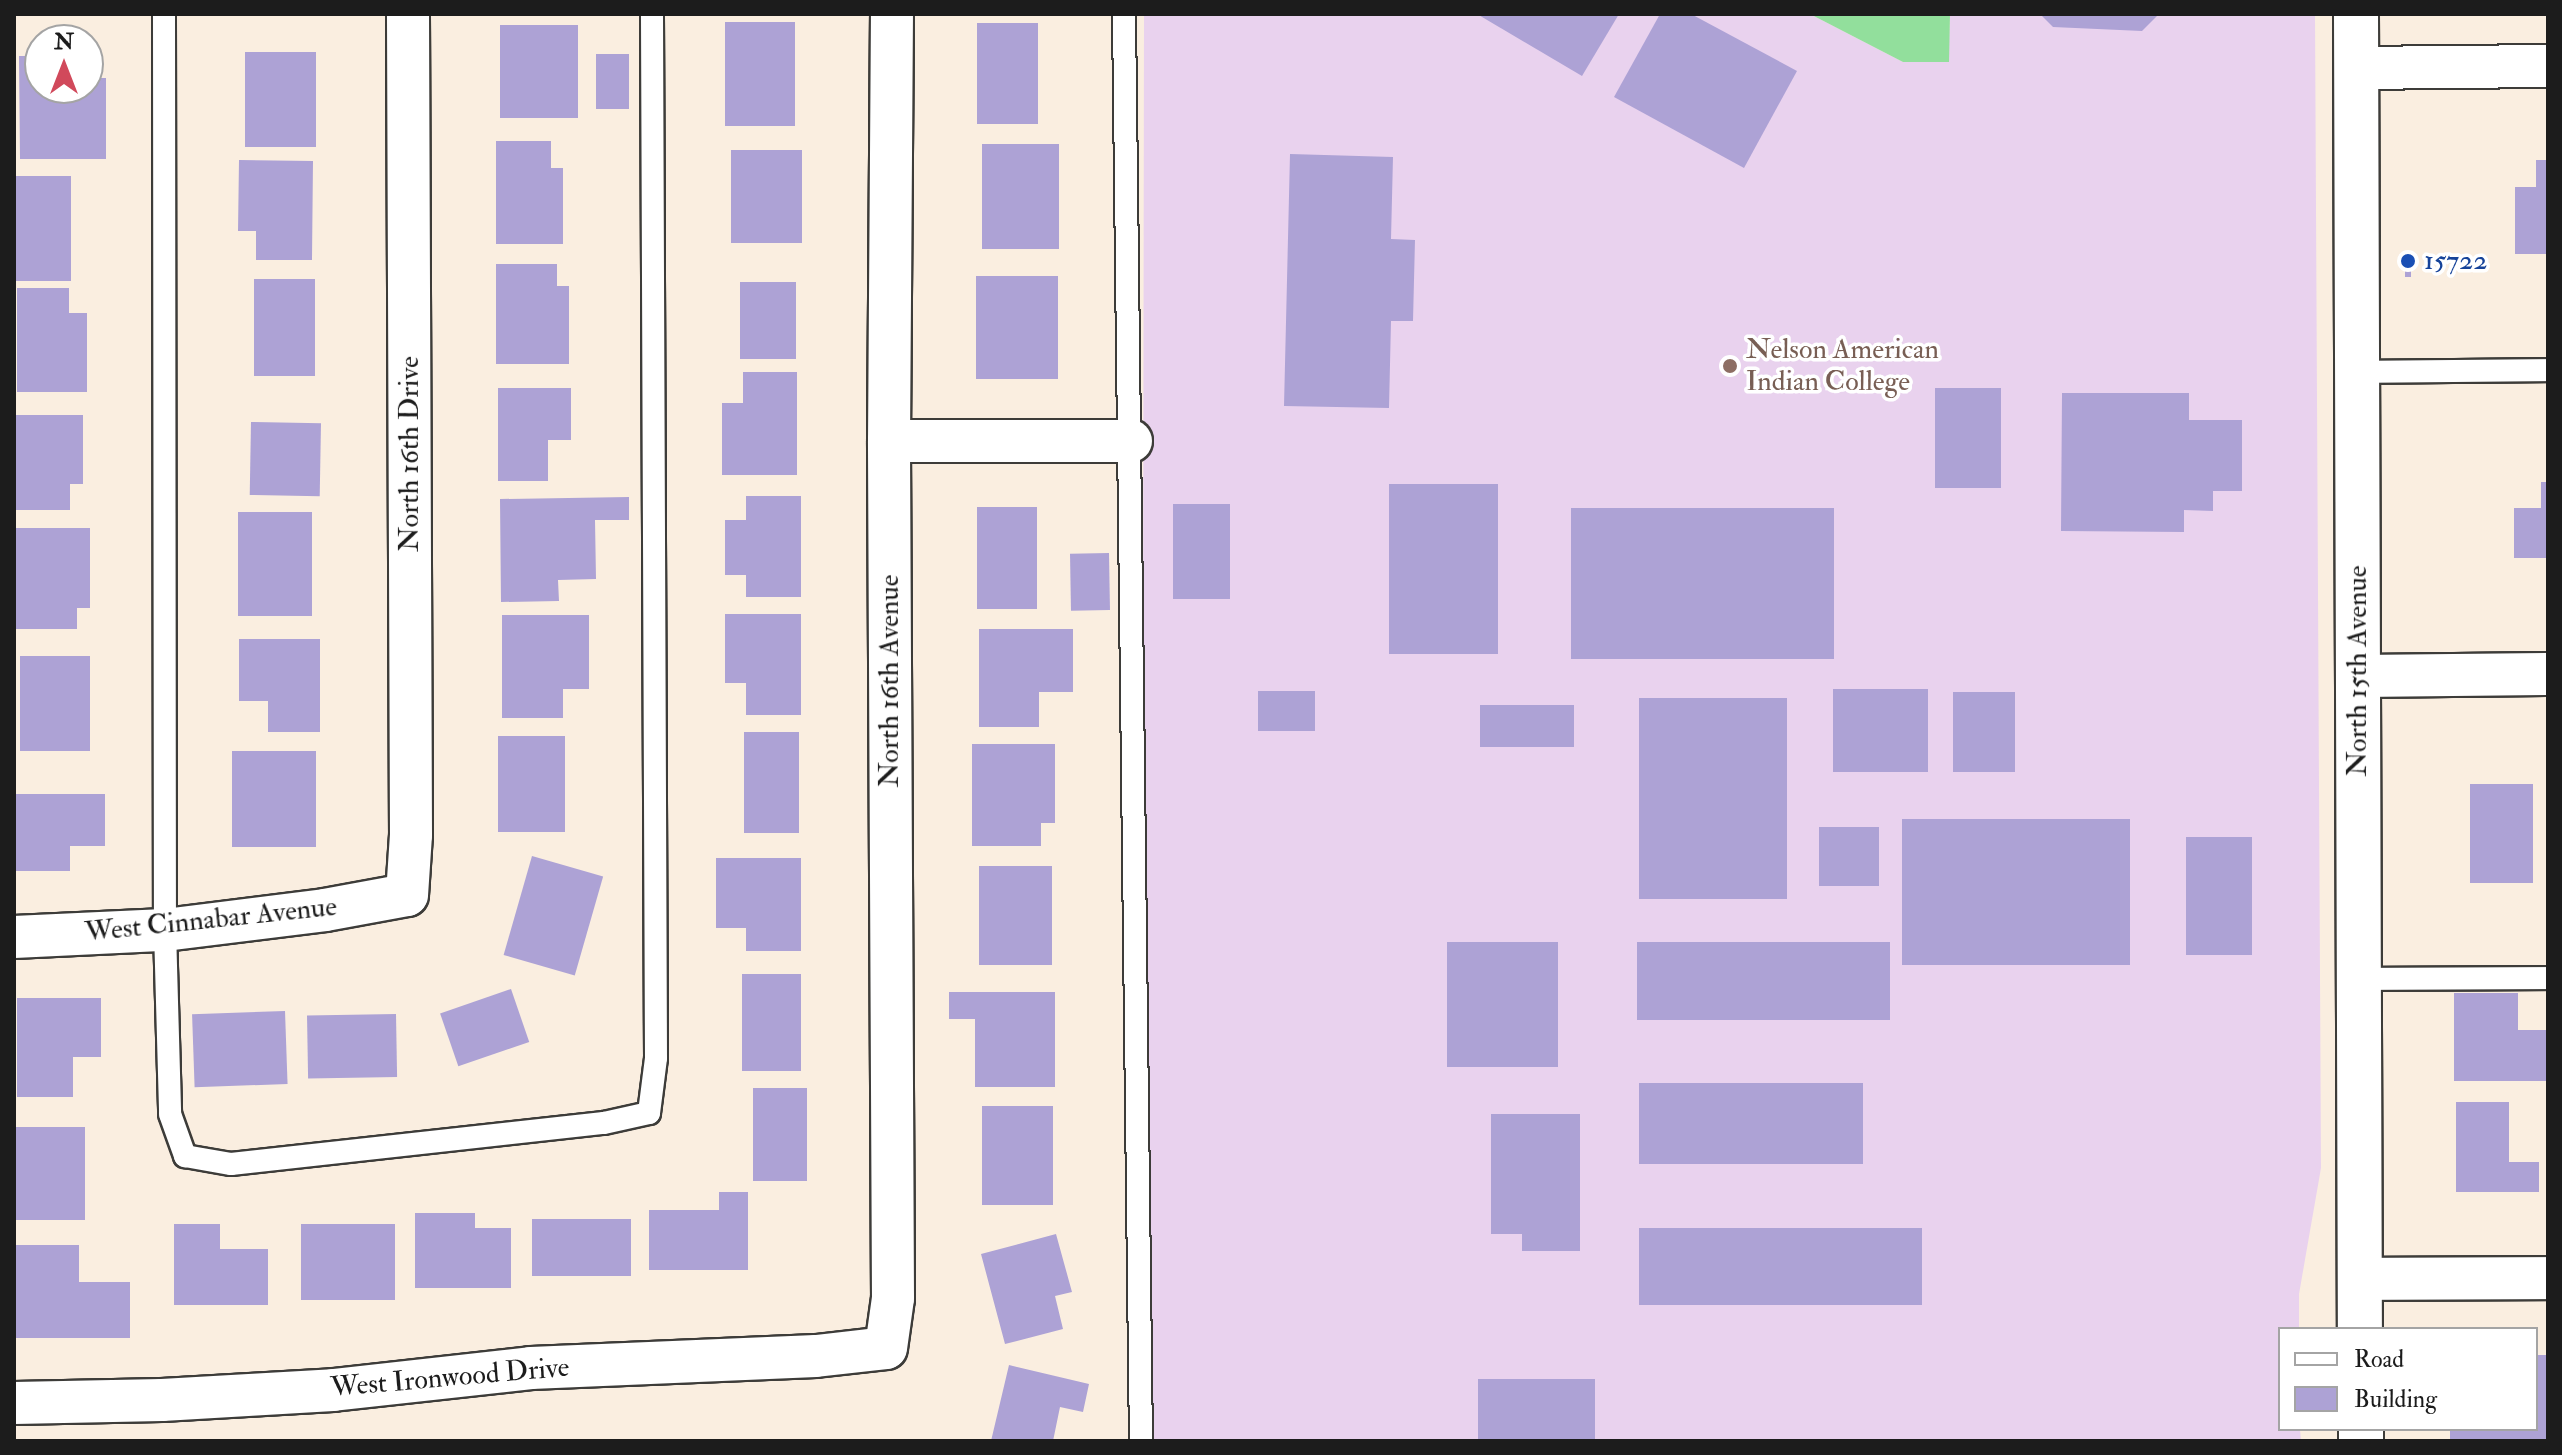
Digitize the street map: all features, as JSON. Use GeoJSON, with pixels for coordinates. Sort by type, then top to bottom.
{"type":"FeatureCollection","features":[{"type":"Feature","properties":{"kind":"street","name":"North 16th Drive"},"geometry":{"type":"LineString","coordinates":[[407,895],[411,835],[408,14]]}},
{"type":"Feature","properties":{"kind":"street","name":"North 16th Avenue"},"geometry":{"type":"LineString","coordinates":[[886,1348],[893,1298],[889,441],[892,14]]}},
{"type":"Feature","properties":{"kind":"street","name":"North 15th Avenue"},"geometry":{"type":"LineString","coordinates":[[2356,14],[2360,1327]]}},
{"type":"Feature","properties":{"kind":"street"},"geometry":{"type":"LineString","coordinates":[[2356,68],[2548,66]]}},
{"type":"Feature","properties":{"kind":"street"},"geometry":{"type":"LineString","coordinates":[[889,441],[1131,441]]}},
{"type":"Feature","properties":{"kind":"street"},"geometry":{"type":"LineString","coordinates":[[2358,676],[2548,674]]}},
{"type":"Feature","properties":{"kind":"street","name":"West Cinnabar Avenue"},"geometry":{"type":"LineString","coordinates":[[14,937],[165,930],[325,910],[407,895]]}},
{"type":"Feature","properties":{"kind":"street"},"geometry":{"type":"LineString","coordinates":[[2360,1279],[2548,1278]]}},
{"type":"Feature","properties":{"kind":"street","name":"West Ironwood Drive"},"geometry":{"type":"LineString","coordinates":[[14,1403],[162,1400],[333,1390],[531,1368],[816,1356],[886,1348]]}},
{"type":"Feature","properties":{"kind":"lane"},"geometry":{"type":"LineString","coordinates":[[164,14],[165,930],[170,1114],[185,1156],[231,1164],[604,1123],[649,1113],[656,1058],[652,14]]}},
{"type":"Feature","properties":{"kind":"lane"},"geometry":{"type":"LineString","coordinates":[[1124,14],[1141,1441]]}},
{"type":"Feature","properties":{"kind":"lane"},"geometry":{"type":"LineString","coordinates":[[2359,372],[2548,370]]}},
{"type":"Feature","properties":{"kind":"lane"},"geometry":{"type":"LineString","coordinates":[[2358,979],[2548,978]]}},
{"type":"Feature","properties":{"kind":"shaded area"},"geometry":{"type":"Polygon","coordinates":[[[1144,14],[1810,14],[1903,62],[1948,62],[1950,14],[2315,14],[2321,1168],[2299,1294],[2299,1327],[2278,1327],[2278,1431],[2300,1431],[2301,1441],[1149,1441],[1143,683],[1144,14]]]}},
{"type":"Feature","properties":{"kind":"green space"},"geometry":{"type":"Polygon","coordinates":[[[1810,14],[1950,14],[1949,62],[1903,62],[1810,14]]]}},
{"type":"Feature","properties":{"kind":"building"},"geometry":{"type":"Polygon","coordinates":[[[1477,14],[1619,14],[1582,76],[1477,14]]]}},
{"type":"Feature","properties":{"kind":"building"},"geometry":{"type":"Polygon","coordinates":[[[1660,14],[1691,14],[1797,71],[1744,168],[1614,97],[1660,14]]]}},
{"type":"Feature","properties":{"kind":"building"},"geometry":{"type":"Polygon","coordinates":[[[2040,14],[2159,14],[2142,31],[2053,27],[2040,14]]]}},
{"type":"Feature","properties":{"kind":"building"},"geometry":{"type":"Polygon","coordinates":[[[725,22],[795,22],[795,126],[725,126],[725,22]]]}},
{"type":"Feature","properties":{"kind":"building"},"geometry":{"type":"Polygon","coordinates":[[[977,23],[1038,23],[1038,124],[977,124],[977,23]]]}},
{"type":"Feature","properties":{"kind":"building"},"geometry":{"type":"Polygon","coordinates":[[[500,25],[578,25],[578,118],[500,118],[500,25]]]}},
{"type":"Feature","properties":{"kind":"building"},"geometry":{"type":"Polygon","coordinates":[[[245,52],[316,52],[316,147],[245,147],[245,52]]]}},
{"type":"Feature","properties":{"kind":"building"},"geometry":{"type":"Polygon","coordinates":[[[596,54],[629,54],[629,109],[596,109],[596,54]]]}},
{"type":"Feature","properties":{"kind":"building"},"geometry":{"type":"Polygon","coordinates":[[[19,56],[24,56],[24,104],[104,104],[106,78],[106,159],[20,159],[19,56]]]}},
{"type":"Feature","properties":{"kind":"building"},"geometry":{"type":"Polygon","coordinates":[[[496,141],[551,141],[551,168],[563,168],[563,244],[496,244],[496,141]]]}},
{"type":"Feature","properties":{"kind":"building"},"geometry":{"type":"Polygon","coordinates":[[[982,144],[1059,144],[1059,249],[982,249],[982,144]]]}},
{"type":"Feature","properties":{"kind":"building"},"geometry":{"type":"Polygon","coordinates":[[[731,150],[802,150],[802,243],[731,243],[731,150]]]}},
{"type":"Feature","properties":{"kind":"building"},"geometry":{"type":"Polygon","coordinates":[[[1290,154],[1393,157],[1391,239],[1415,240],[1413,321],[1391,321],[1389,408],[1284,406],[1290,154]]]}},
{"type":"Feature","properties":{"kind":"building"},"geometry":{"type":"Polygon","coordinates":[[[239,160],[313,161],[312,260],[256,260],[256,231],[238,231],[239,160]]]}},
{"type":"Feature","properties":{"kind":"building"},"geometry":{"type":"Polygon","coordinates":[[[2536,160],[2548,160],[2548,254],[2515,254],[2515,187],[2536,187],[2536,160]]]}},
{"type":"Feature","properties":{"kind":"building"},"geometry":{"type":"Polygon","coordinates":[[[15,176],[71,176],[71,281],[15,281],[15,176]]]}},
{"type":"Feature","properties":{"kind":"building"},"geometry":{"type":"Polygon","coordinates":[[[2405,257],[2411,257],[2411,277],[2405,277],[2405,257]]]}},
{"type":"Feature","properties":{"kind":"building"},"geometry":{"type":"Polygon","coordinates":[[[496,264],[557,264],[557,286],[569,286],[569,364],[496,364],[496,264]]]}},
{"type":"Feature","properties":{"kind":"building"},"geometry":{"type":"Polygon","coordinates":[[[976,276],[1058,276],[1058,379],[976,379],[976,276]]]}},
{"type":"Feature","properties":{"kind":"building"},"geometry":{"type":"Polygon","coordinates":[[[254,279],[315,279],[315,376],[254,376],[254,279]]]}},
{"type":"Feature","properties":{"kind":"building"},"geometry":{"type":"Polygon","coordinates":[[[740,282],[796,282],[796,359],[740,359],[740,282]]]}},
{"type":"Feature","properties":{"kind":"building"},"geometry":{"type":"Polygon","coordinates":[[[17,288],[69,288],[69,313],[87,313],[87,392],[17,392],[17,288]]]}},
{"type":"Feature","properties":{"kind":"building"},"geometry":{"type":"Polygon","coordinates":[[[743,372],[797,372],[797,475],[722,475],[722,403],[743,403],[743,372]]]}},
{"type":"Feature","properties":{"kind":"building"},"geometry":{"type":"Polygon","coordinates":[[[498,388],[571,388],[571,440],[548,440],[548,481],[498,481],[498,388]]]}},
{"type":"Feature","properties":{"kind":"building"},"geometry":{"type":"Polygon","coordinates":[[[1935,388],[2001,388],[2001,488],[1935,488],[1935,388]]]}},
{"type":"Feature","properties":{"kind":"building"},"geometry":{"type":"Polygon","coordinates":[[[2062,393],[2189,393],[2189,420],[2242,420],[2242,491],[2213,491],[2213,511],[2184,510],[2184,532],[2061,531],[2062,393]]]}},
{"type":"Feature","properties":{"kind":"building"},"geometry":{"type":"Polygon","coordinates":[[[14,415],[83,415],[83,484],[70,484],[70,510],[14,510],[14,415]]]}},
{"type":"Feature","properties":{"kind":"building"},"geometry":{"type":"Polygon","coordinates":[[[251,422],[321,423],[320,496],[250,495],[251,422]]]}},
{"type":"Feature","properties":{"kind":"building"},"geometry":{"type":"Polygon","coordinates":[[[2541,482],[2548,482],[2548,558],[2514,558],[2514,508],[2541,508],[2541,482]]]}},
{"type":"Feature","properties":{"kind":"building"},"geometry":{"type":"Polygon","coordinates":[[[1389,484],[1498,484],[1498,654],[1389,654],[1389,484]]]}},
{"type":"Feature","properties":{"kind":"building"},"geometry":{"type":"Polygon","coordinates":[[[746,496],[801,496],[801,597],[746,597],[746,575],[725,575],[725,520],[746,520],[746,496]]]}},
{"type":"Feature","properties":{"kind":"building"},"geometry":{"type":"Polygon","coordinates":[[[629,497],[629,520],[595,520],[596,579],[558,580],[559,601],[501,602],[500,499],[629,497]]]}},
{"type":"Feature","properties":{"kind":"building"},"geometry":{"type":"Polygon","coordinates":[[[1173,504],[1230,504],[1230,599],[1173,599],[1173,504]]]}},
{"type":"Feature","properties":{"kind":"building"},"geometry":{"type":"Polygon","coordinates":[[[977,507],[1037,507],[1037,609],[977,609],[977,507]]]}},
{"type":"Feature","properties":{"kind":"building"},"geometry":{"type":"Polygon","coordinates":[[[1571,508],[1834,508],[1834,659],[1571,659],[1571,508]]]}},
{"type":"Feature","properties":{"kind":"building"},"geometry":{"type":"Polygon","coordinates":[[[238,512],[312,512],[312,616],[238,616],[238,512]]]}},
{"type":"Feature","properties":{"kind":"building"},"geometry":{"type":"Polygon","coordinates":[[[14,528],[90,528],[90,608],[77,608],[77,629],[14,629],[14,528]]]}},
{"type":"Feature","properties":{"kind":"building"},"geometry":{"type":"Polygon","coordinates":[[[1109,553],[1110,610],[1071,611],[1070,554],[1109,553]]]}},
{"type":"Feature","properties":{"kind":"building"},"geometry":{"type":"Polygon","coordinates":[[[725,614],[801,614],[801,715],[746,715],[746,683],[725,683],[725,614]]]}},
{"type":"Feature","properties":{"kind":"building"},"geometry":{"type":"Polygon","coordinates":[[[502,615],[589,615],[589,689],[563,689],[563,718],[502,718],[502,615]]]}},
{"type":"Feature","properties":{"kind":"building"},"geometry":{"type":"Polygon","coordinates":[[[979,629],[1073,629],[1073,692],[1039,692],[1039,727],[979,727],[979,629]]]}},
{"type":"Feature","properties":{"kind":"building"},"geometry":{"type":"Polygon","coordinates":[[[239,639],[320,639],[320,732],[268,732],[268,701],[239,701],[239,639]]]}},
{"type":"Feature","properties":{"kind":"building"},"geometry":{"type":"Polygon","coordinates":[[[20,656],[90,656],[90,751],[20,751],[20,656]]]}},
{"type":"Feature","properties":{"kind":"building"},"geometry":{"type":"Polygon","coordinates":[[[1833,689],[1928,689],[1928,772],[1833,772],[1833,689]]]}},
{"type":"Feature","properties":{"kind":"building"},"geometry":{"type":"Polygon","coordinates":[[[1258,691],[1315,691],[1315,731],[1258,731],[1258,691]]]}},
{"type":"Feature","properties":{"kind":"building"},"geometry":{"type":"Polygon","coordinates":[[[1953,692],[2015,692],[2015,772],[1953,772],[1953,692]]]}},
{"type":"Feature","properties":{"kind":"building"},"geometry":{"type":"Polygon","coordinates":[[[1639,698],[1787,698],[1787,899],[1639,899],[1639,698]]]}},
{"type":"Feature","properties":{"kind":"building"},"geometry":{"type":"Polygon","coordinates":[[[1480,705],[1574,705],[1574,747],[1480,747],[1480,705]]]}},
{"type":"Feature","properties":{"kind":"building"},"geometry":{"type":"Polygon","coordinates":[[[744,732],[799,732],[799,833],[744,833],[744,732]]]}},
{"type":"Feature","properties":{"kind":"building"},"geometry":{"type":"Polygon","coordinates":[[[498,736],[565,736],[565,832],[498,832],[498,736]]]}},
{"type":"Feature","properties":{"kind":"building"},"geometry":{"type":"Polygon","coordinates":[[[972,744],[1055,744],[1055,823],[1041,823],[1041,846],[972,846],[972,744]]]}},
{"type":"Feature","properties":{"kind":"building"},"geometry":{"type":"Polygon","coordinates":[[[232,751],[316,751],[316,847],[232,847],[232,751]]]}},
{"type":"Feature","properties":{"kind":"building"},"geometry":{"type":"Polygon","coordinates":[[[2470,784],[2533,784],[2533,883],[2470,883],[2470,784]]]}},
{"type":"Feature","properties":{"kind":"building"},"geometry":{"type":"Polygon","coordinates":[[[14,794],[105,794],[105,846],[70,846],[70,871],[14,871],[14,794]]]}},
{"type":"Feature","properties":{"kind":"building"},"geometry":{"type":"Polygon","coordinates":[[[1902,819],[2130,819],[2130,965],[1902,965],[1902,819]]]}},
{"type":"Feature","properties":{"kind":"building"},"geometry":{"type":"Polygon","coordinates":[[[1819,827],[1879,827],[1879,886],[1819,886],[1819,827]]]}},
{"type":"Feature","properties":{"kind":"building"},"geometry":{"type":"Polygon","coordinates":[[[2186,837],[2252,837],[2252,955],[2186,955],[2186,837]]]}},
{"type":"Feature","properties":{"kind":"building"},"geometry":{"type":"Polygon","coordinates":[[[532,856],[603,876],[575,975],[504,955],[532,856]]]}},
{"type":"Feature","properties":{"kind":"building"},"geometry":{"type":"Polygon","coordinates":[[[716,858],[801,858],[801,951],[746,951],[746,928],[716,928],[716,858]]]}},
{"type":"Feature","properties":{"kind":"building"},"geometry":{"type":"Polygon","coordinates":[[[979,866],[1052,866],[1052,965],[979,965],[979,866]]]}},
{"type":"Feature","properties":{"kind":"building"},"geometry":{"type":"Polygon","coordinates":[[[1447,942],[1558,942],[1558,1067],[1447,1067],[1447,942]]]}},
{"type":"Feature","properties":{"kind":"building"},"geometry":{"type":"Polygon","coordinates":[[[1637,942],[1890,942],[1890,1020],[1637,1020],[1637,942]]]}},
{"type":"Feature","properties":{"kind":"building"},"geometry":{"type":"Polygon","coordinates":[[[742,974],[801,974],[801,1071],[742,1071],[742,974]]]}},
{"type":"Feature","properties":{"kind":"building"},"geometry":{"type":"Polygon","coordinates":[[[511,989],[529,1042],[458,1066],[440,1013],[511,989]]]}},
{"type":"Feature","properties":{"kind":"building"},"geometry":{"type":"Polygon","coordinates":[[[949,992],[1055,992],[1055,1087],[975,1087],[975,1019],[949,1019],[949,992]]]}},
{"type":"Feature","properties":{"kind":"building"},"geometry":{"type":"Polygon","coordinates":[[[2454,993],[2518,993],[2518,1030],[2548,1030],[2548,1081],[2454,1081],[2454,993]]]}},
{"type":"Feature","properties":{"kind":"building"},"geometry":{"type":"Polygon","coordinates":[[[17,998],[101,998],[101,1057],[73,1057],[73,1097],[17,1097],[17,998]]]}},
{"type":"Feature","properties":{"kind":"building"},"geometry":{"type":"Polygon","coordinates":[[[285,1011],[288,1084],[195,1087],[192,1014],[285,1011]]]}},
{"type":"Feature","properties":{"kind":"building"},"geometry":{"type":"Polygon","coordinates":[[[396,1014],[397,1077],[308,1079],[307,1016],[396,1014]]]}},
{"type":"Feature","properties":{"kind":"building"},"geometry":{"type":"Polygon","coordinates":[[[1639,1083],[1863,1083],[1863,1164],[1639,1164],[1639,1083]]]}},
{"type":"Feature","properties":{"kind":"building"},"geometry":{"type":"Polygon","coordinates":[[[753,1088],[807,1088],[807,1181],[753,1181],[753,1088]]]}},
{"type":"Feature","properties":{"kind":"building"},"geometry":{"type":"Polygon","coordinates":[[[2456,1102],[2509,1102],[2509,1162],[2539,1162],[2539,1192],[2456,1192],[2456,1102]]]}},
{"type":"Feature","properties":{"kind":"building"},"geometry":{"type":"Polygon","coordinates":[[[982,1106],[1053,1106],[1053,1205],[982,1205],[982,1106]]]}},
{"type":"Feature","properties":{"kind":"building"},"geometry":{"type":"Polygon","coordinates":[[[1491,1114],[1580,1114],[1580,1251],[1522,1251],[1522,1234],[1491,1234],[1491,1114]]]}},
{"type":"Feature","properties":{"kind":"building"},"geometry":{"type":"Polygon","coordinates":[[[15,1127],[85,1127],[85,1220],[15,1220],[15,1127]]]}},
{"type":"Feature","properties":{"kind":"building"},"geometry":{"type":"Polygon","coordinates":[[[719,1192],[748,1192],[748,1270],[649,1270],[649,1210],[719,1210],[719,1192]]]}},
{"type":"Feature","properties":{"kind":"building"},"geometry":{"type":"Polygon","coordinates":[[[415,1213],[475,1213],[475,1228],[511,1228],[511,1288],[415,1288],[415,1213]]]}},
{"type":"Feature","properties":{"kind":"building"},"geometry":{"type":"Polygon","coordinates":[[[532,1219],[631,1219],[631,1276],[532,1276],[532,1219]]]}},
{"type":"Feature","properties":{"kind":"building"},"geometry":{"type":"Polygon","coordinates":[[[174,1224],[220,1224],[220,1249],[268,1249],[268,1305],[174,1305],[174,1224]]]}},
{"type":"Feature","properties":{"kind":"building"},"geometry":{"type":"Polygon","coordinates":[[[301,1224],[395,1224],[395,1300],[301,1300],[301,1224]]]}},
{"type":"Feature","properties":{"kind":"building"},"geometry":{"type":"Polygon","coordinates":[[[1639,1228],[1922,1228],[1922,1305],[1639,1305],[1639,1228]]]}},
{"type":"Feature","properties":{"kind":"building"},"geometry":{"type":"Polygon","coordinates":[[[1056,1234],[1072,1292],[1055,1296],[1063,1329],[1005,1344],[981,1254],[1056,1234]]]}},
{"type":"Feature","properties":{"kind":"building"},"geometry":{"type":"Polygon","coordinates":[[[14,1245],[79,1245],[79,1282],[130,1282],[130,1338],[14,1338],[14,1245]]]}},
{"type":"Feature","properties":{"kind":"building"},"geometry":{"type":"Polygon","coordinates":[[[2538,1355],[2546,1355],[2547,1441],[2450,1441],[2450,1431],[2538,1431],[2538,1355]]]}},
{"type":"Feature","properties":{"kind":"building"},"geometry":{"type":"Polygon","coordinates":[[[1009,1365],[1089,1384],[1083,1412],[1060,1407],[1053,1441],[991,1441],[1009,1365]]]}},
{"type":"Feature","properties":{"kind":"building"},"geometry":{"type":"Polygon","coordinates":[[[1478,1379],[1595,1379],[1595,1441],[1478,1441],[1478,1379]]]}},
{"type":"Feature","properties":{"kind":"place","name":"15722"},"geometry":{"type":"Point","coordinates":[2408,261]}},
{"type":"Feature","properties":{"kind":"place","name":"Nelson American Indian College"},"geometry":{"type":"Point","coordinates":[1730,366]}}]}
